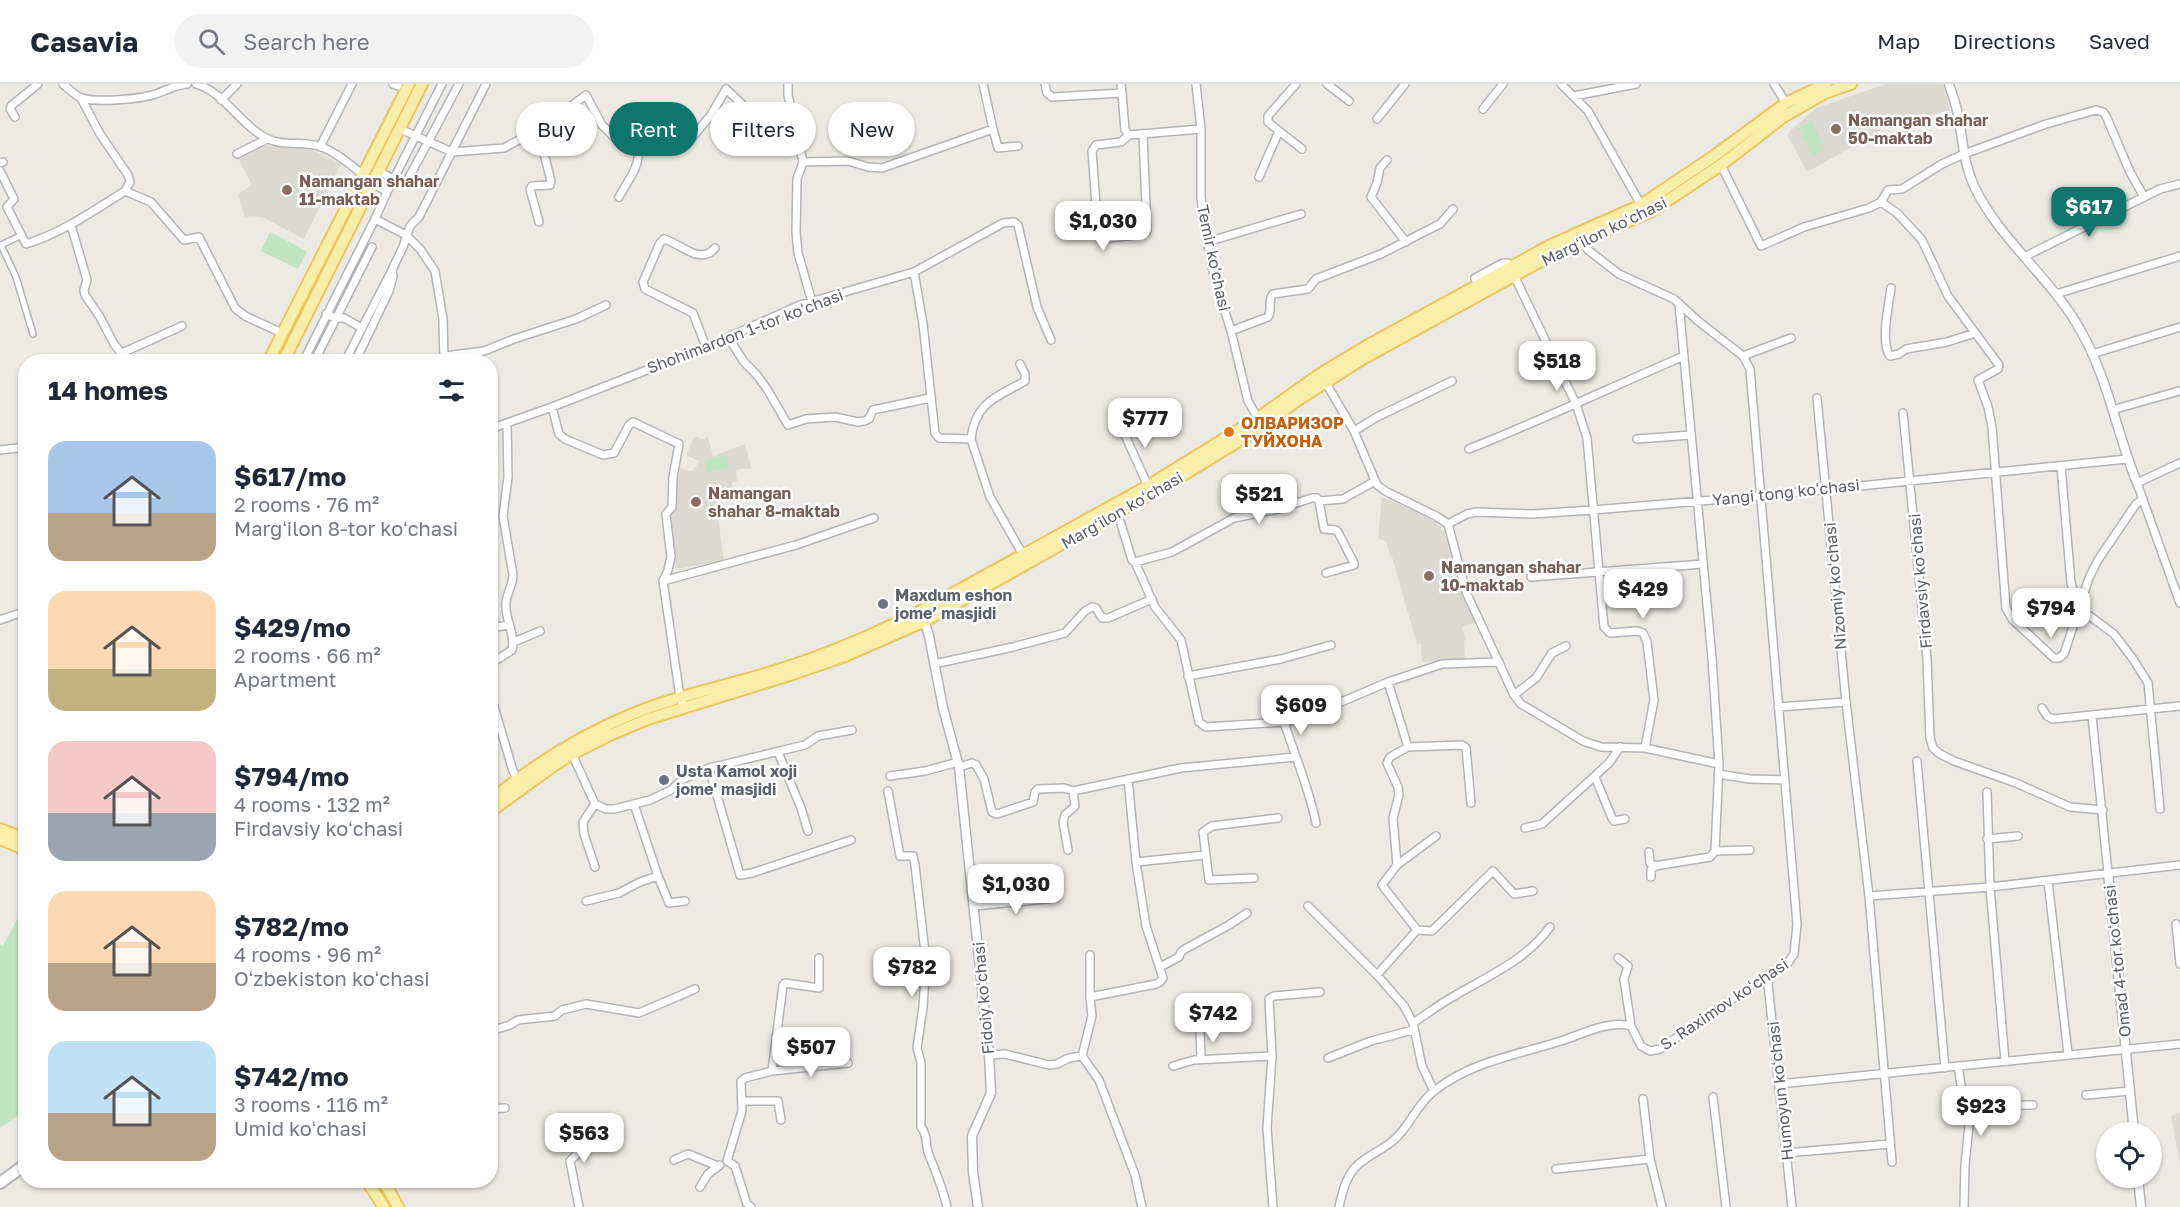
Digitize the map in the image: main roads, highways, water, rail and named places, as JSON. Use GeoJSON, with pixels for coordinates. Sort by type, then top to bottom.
{"type":"FeatureCollection","features":[{"type":"Feature","properties":{"kind":"main road"},"geometry":{"type":"LineString","coordinates":[[288,354],[422,84]]}},
{"type":"Feature","properties":{"kind":"main road","name":"Margʻilon koʻchasi"},"geometry":{"type":"LineString","coordinates":[[923,616],[1022,554],[1148,486],[1298,400],[1574,233],[1641,205],[1714,156],[1786,103],[1826,84]]}},
{"type":"Feature","properties":{"kind":"main road","name":"Margʻilon koʻchasi"},"geometry":{"type":"LineString","coordinates":[[498,806],[572,754],[682,702],[779,670],[923,616],[1116,515],[1260,422],[1342,359],[1478,286],[1652,211],[1721,165],[1783,117],[1825,93],[1851,84]]}},
{"type":"Feature","properties":{"kind":"main road"},"geometry":{"type":"LineString","coordinates":[[272,354],[362,175],[400,85]]}},
{"type":"Feature","properties":{"kind":"main road","name":"Margʻilon koʻchasi"},"geometry":{"type":"LineString","coordinates":[[498,794],[517,778],[602,728],[654,705],[682,702]]}},
{"type":"Feature","properties":{"kind":"main road"},"geometry":{"type":"LineString","coordinates":[[0,829],[18,839]]}},
{"type":"Feature","properties":{"kind":"main road"},"geometry":{"type":"LineString","coordinates":[[0,839],[18,841]]}},
{"type":"Feature","properties":{"kind":"main road"},"geometry":{"type":"LineString","coordinates":[[0,1183],[18,1170]]}},
{"type":"Feature","properties":{"kind":"main road"},"geometry":{"type":"LineString","coordinates":[[371,1188],[384,1207]]}},
{"type":"Feature","properties":{"kind":"main road"},"geometry":{"type":"LineString","coordinates":[[387,1188],[398,1207]]}},
{"type":"Feature","properties":{"kind":"place","name":"Namangan shahar 50-maktab"},"geometry":{"type":"Point","coordinates":[1836,129]}},
{"type":"Feature","properties":{"kind":"place","name":"Namangan shahar 11-maktab"},"geometry":{"type":"Point","coordinates":[287,190]}},
{"type":"Feature","properties":{"kind":"place","name":"ОЛВАРИЗОР ТУЙХОНА"},"geometry":{"type":"Point","coordinates":[1229,432]}},
{"type":"Feature","properties":{"kind":"place","name":"Namangan shahar 8-maktab"},"geometry":{"type":"Point","coordinates":[696,502]}},
{"type":"Feature","properties":{"kind":"place","name":"Namangan shahar 10-maktab"},"geometry":{"type":"Point","coordinates":[1429,576]}},
{"type":"Feature","properties":{"kind":"place","name":"Maxdum eshon jome’ masjidi"},"geometry":{"type":"Point","coordinates":[883,604]}},
{"type":"Feature","properties":{"kind":"place","name":"Usta Kamol xoji jome' masjidi"},"geometry":{"type":"Point","coordinates":[664,780]}}]}
